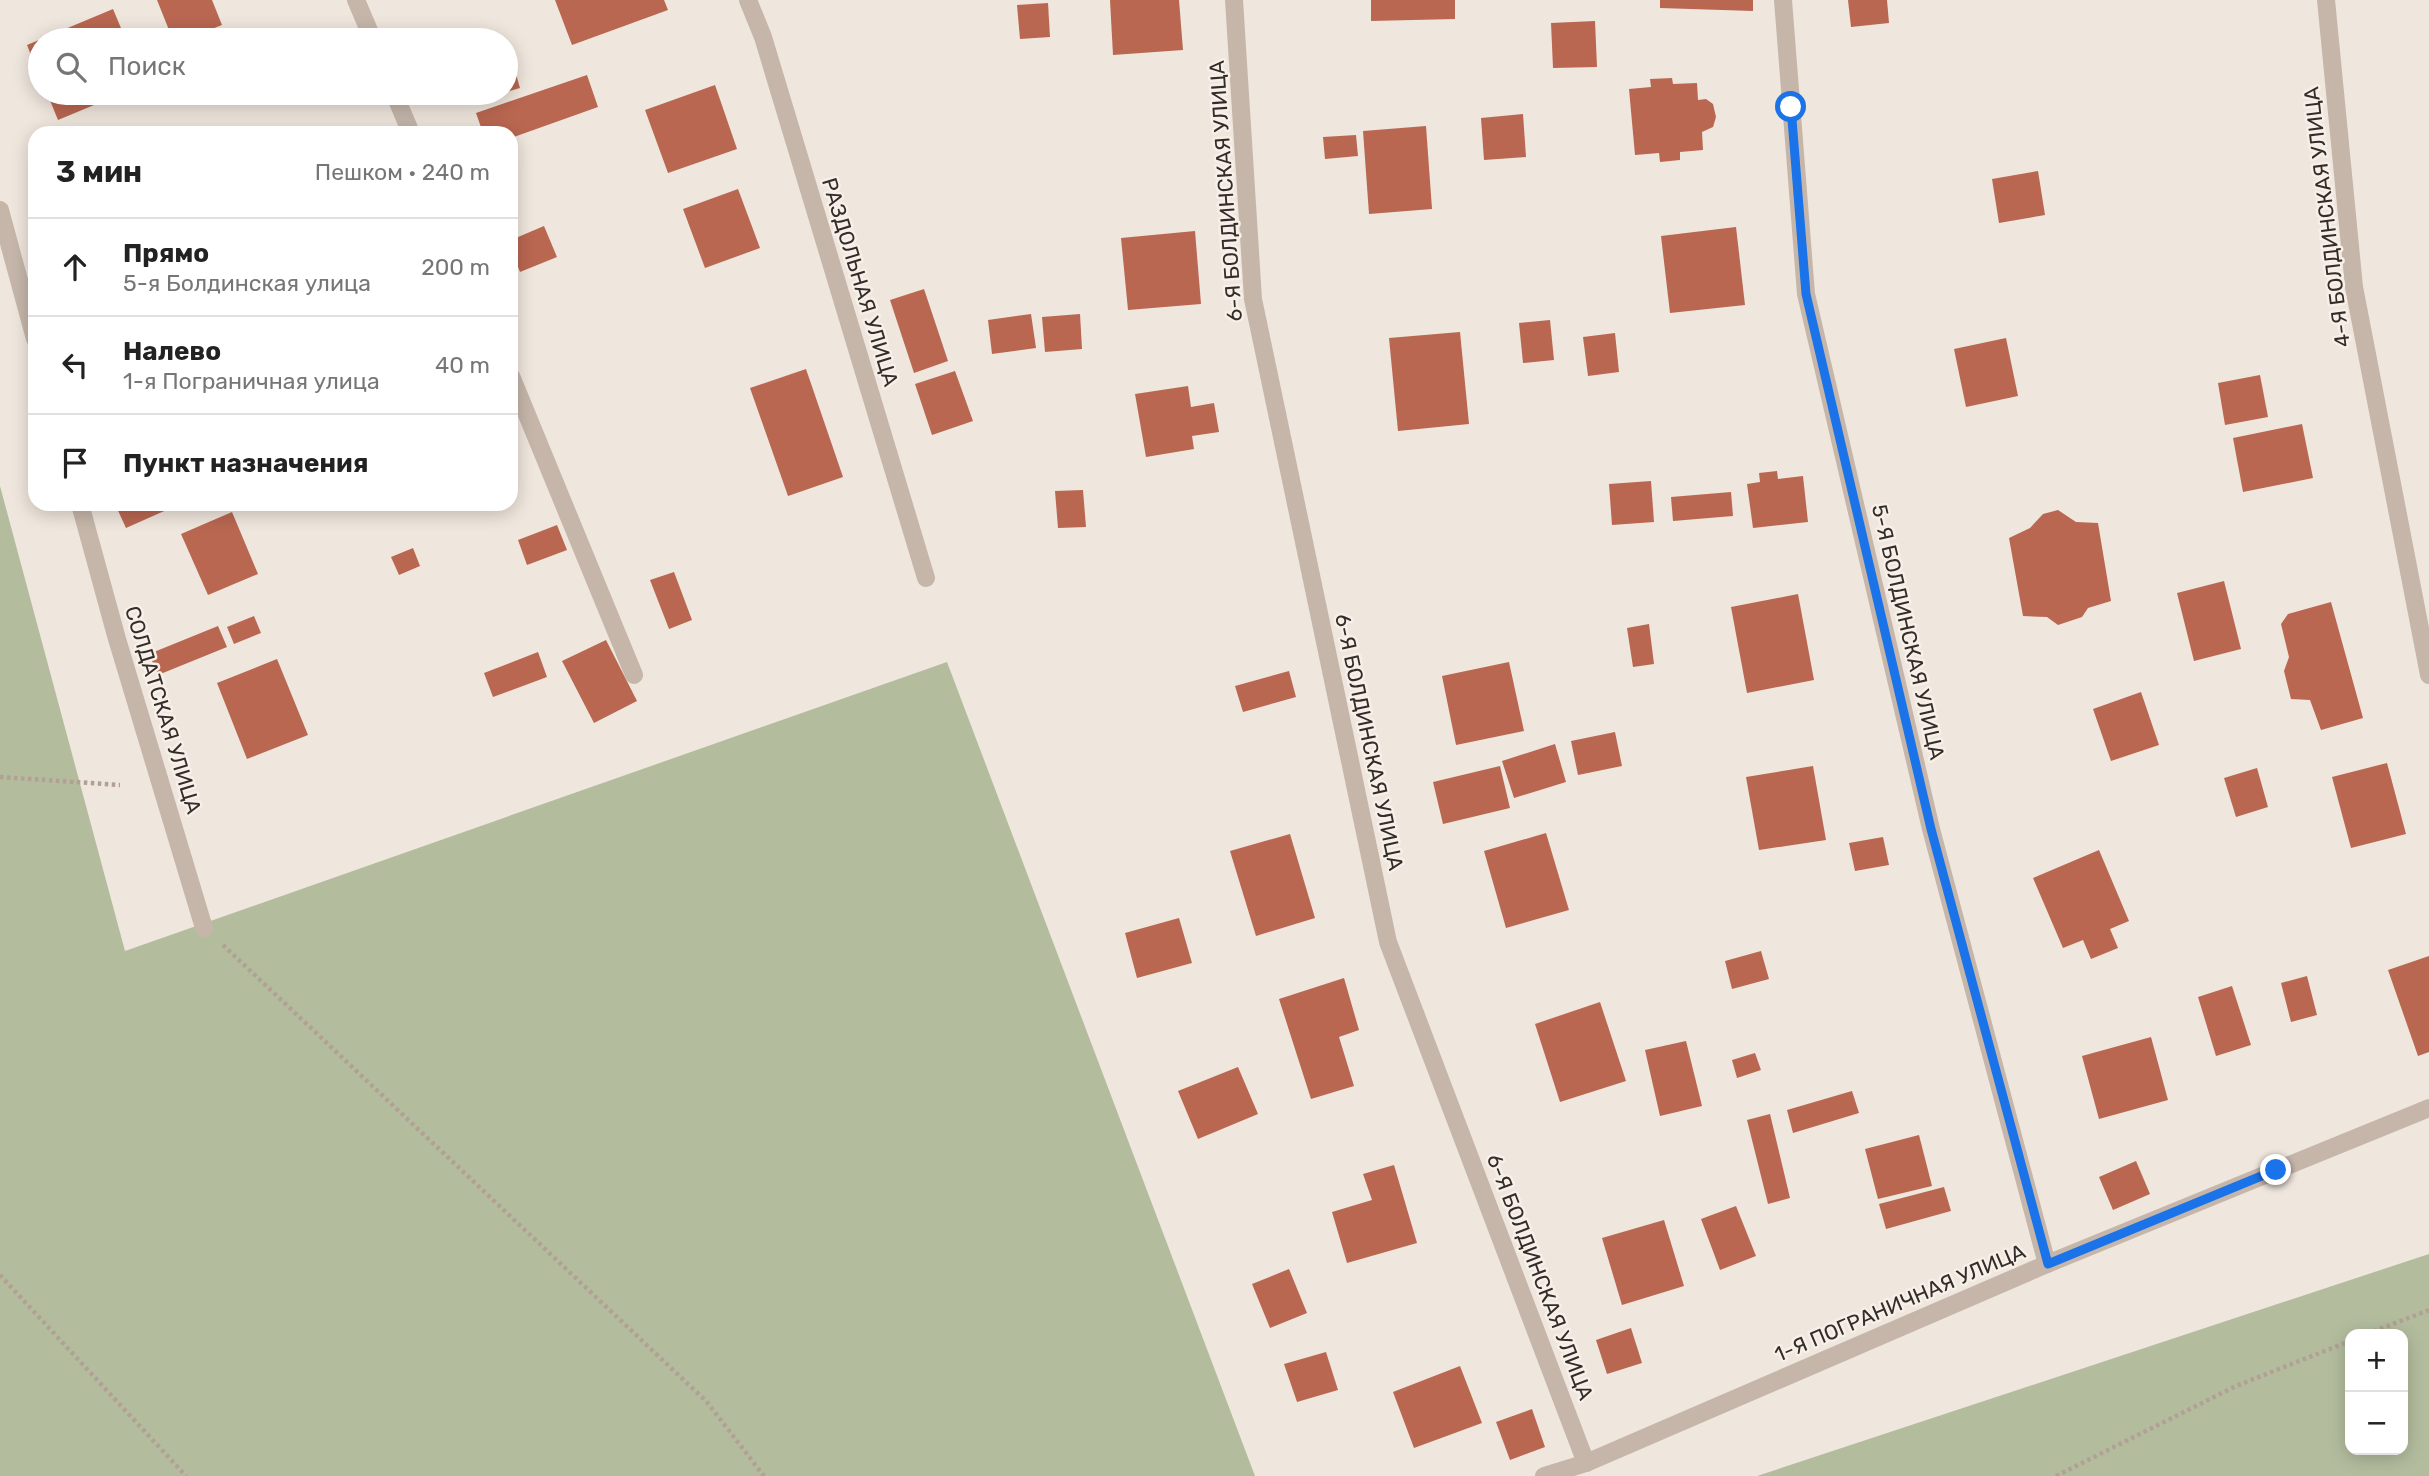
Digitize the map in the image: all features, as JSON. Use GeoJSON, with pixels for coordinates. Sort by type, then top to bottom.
{"type":"FeatureCollection","features":[{"type":"Feature","properties":{"kind":"street"},"geometry":{"type":"LineString","coordinates":[[356,0],[368,28]]}},
{"type":"Feature","properties":{"kind":"street","name":"РАЗДОЛЬНАЯ УЛИЦА"},"geometry":{"type":"LineString","coordinates":[[748,0],[762,37],[926,578]]}},
{"type":"Feature","properties":{"kind":"street"},"geometry":{"type":"LineString","coordinates":[[761,0],[762,37]]}},
{"type":"Feature","properties":{"kind":"street","name":"6-Я БОЛДИНСКАЯ УЛИЦА"},"geometry":{"type":"LineString","coordinates":[[1234,0],[1253,299],[1388,942],[1586,1463]]}},
{"type":"Feature","properties":{"kind":"street","name":"5-Я БОЛДИНСКАЯ УЛИЦА"},"geometry":{"type":"LineString","coordinates":[[1783,0],[1806,294],[1931,829],[2048,1264]]}},
{"type":"Feature","properties":{"kind":"street","name":"4-Я БОЛДИНСКАЯ УЛИЦА"},"geometry":{"type":"LineString","coordinates":[[2326,0],[2354,287],[2429,675]]}},
{"type":"Feature","properties":{"kind":"street"},"geometry":{"type":"LineString","coordinates":[[399,105],[408,126]]}},
{"type":"Feature","properties":{"kind":"street"},"geometry":{"type":"LineString","coordinates":[[0,211],[28,313]]}},
{"type":"Feature","properties":{"kind":"street"},"geometry":{"type":"LineString","coordinates":[[518,393],[634,676]]}},
{"type":"Feature","properties":{"kind":"street","name":"СОЛДАТСКАЯ УЛИЦА"},"geometry":{"type":"LineString","coordinates":[[82,511],[117,639],[204,928]]}},
{"type":"Feature","properties":{"kind":"street","name":"1-Я ПОГРАНИЧНАЯ УЛИЦА"},"geometry":{"type":"LineString","coordinates":[[1544,1476],[1586,1463],[2048,1264],[2429,1108]]}},
{"type":"Feature","properties":{"kind":"path"},"geometry":{"type":"LineString","coordinates":[[0,777],[120,785]]}},
{"type":"Feature","properties":{"kind":"path"},"geometry":{"type":"LineString","coordinates":[[204,928],[706,1401],[764,1476]]}},
{"type":"Feature","properties":{"kind":"path"},"geometry":{"type":"LineString","coordinates":[[0,1275],[186,1476]]}},
{"type":"Feature","properties":{"kind":"path"},"geometry":{"type":"LineString","coordinates":[[2380,1329],[2429,1310]]}},
{"type":"Feature","properties":{"kind":"path"},"geometry":{"type":"LineString","coordinates":[[2056,1476],[2236,1386],[2345,1343]]}},
{"type":"Feature","properties":{"kind":"green space"},"geometry":{"type":"Polygon","coordinates":[[[0,486],[125,951],[947,662],[1255,1476],[0,1476],[0,486]]]}},
{"type":"Feature","properties":{"kind":"green space"},"geometry":{"type":"Polygon","coordinates":[[[2429,1254],[2429,1476],[1757,1476],[2429,1254]]]}},
{"type":"Feature","properties":{"kind":"building"},"geometry":{"type":"Polygon","coordinates":[[[157,0],[212,0],[222,25],[214,28],[168,28],[157,0]]]}},
{"type":"Feature","properties":{"kind":"building"},"geometry":{"type":"Polygon","coordinates":[[[555,0],[664,0],[668,10],[572,45],[555,0]]]}},
{"type":"Feature","properties":{"kind":"building"},"geometry":{"type":"Polygon","coordinates":[[[1110,0],[1179,0],[1183,50],[1113,55],[1110,0]]]}},
{"type":"Feature","properties":{"kind":"building"},"geometry":{"type":"Polygon","coordinates":[[[1371,0],[1455,0],[1455,19],[1371,21],[1371,0]]]}},
{"type":"Feature","properties":{"kind":"building"},"geometry":{"type":"Polygon","coordinates":[[[1660,0],[1753,0],[1753,11],[1660,8],[1660,0]]]}},
{"type":"Feature","properties":{"kind":"building"},"geometry":{"type":"Polygon","coordinates":[[[1848,0],[1887,0],[1889,23],[1851,27],[1848,0]]]}},
{"type":"Feature","properties":{"kind":"building"},"geometry":{"type":"Polygon","coordinates":[[[1048,3],[1050,37],[1020,39],[1017,5],[1048,3]]]}},
{"type":"Feature","properties":{"kind":"building"},"geometry":{"type":"Polygon","coordinates":[[[113,9],[121,28],[68,28],[113,9]]]}},
{"type":"Feature","properties":{"kind":"building"},"geometry":{"type":"Polygon","coordinates":[[[1595,21],[1597,67],[1553,68],[1551,23],[1595,21]]]}},
{"type":"Feature","properties":{"kind":"building"},"geometry":{"type":"Polygon","coordinates":[[[587,75],[598,107],[518,136],[518,126],[481,126],[476,113],[499,105],[518,105],[518,99],[587,75]]]}},
{"type":"Feature","properties":{"kind":"building"},"geometry":{"type":"Polygon","coordinates":[[[1672,78],[1673,84],[1697,83],[1698,100],[1706,99],[1713,104],[1716,117],[1713,127],[1702,132],[1703,150],[1680,152],[1680,160],[1660,162],[1659,153],[1635,155],[1629,89],[1651,87],[1650,79],[1672,78]]]}},
{"type":"Feature","properties":{"kind":"building"},"geometry":{"type":"Polygon","coordinates":[[[715,85],[737,149],[668,173],[645,110],[715,85]]]}},
{"type":"Feature","properties":{"kind":"building"},"geometry":{"type":"Polygon","coordinates":[[[52,105],[94,105],[58,120],[52,105]]]}},
{"type":"Feature","properties":{"kind":"building"},"geometry":{"type":"Polygon","coordinates":[[[1523,114],[1526,157],[1484,160],[1481,118],[1523,114]]]}},
{"type":"Feature","properties":{"kind":"building"},"geometry":{"type":"Polygon","coordinates":[[[1426,126],[1432,209],[1369,214],[1363,131],[1426,126]]]}},
{"type":"Feature","properties":{"kind":"building"},"geometry":{"type":"Polygon","coordinates":[[[1356,135],[1358,156],[1325,159],[1323,137],[1356,135]]]}},
{"type":"Feature","properties":{"kind":"building"},"geometry":{"type":"Polygon","coordinates":[[[2038,171],[2045,215],[1999,223],[1992,179],[2038,171]]]}},
{"type":"Feature","properties":{"kind":"building"},"geometry":{"type":"Polygon","coordinates":[[[738,189],[760,248],[705,268],[683,209],[738,189]]]}},
{"type":"Feature","properties":{"kind":"building"},"geometry":{"type":"Polygon","coordinates":[[[544,226],[557,257],[520,272],[518,237],[544,226]]]}},
{"type":"Feature","properties":{"kind":"building"},"geometry":{"type":"Polygon","coordinates":[[[1736,227],[1745,305],[1670,313],[1661,236],[1736,227]]]}},
{"type":"Feature","properties":{"kind":"building"},"geometry":{"type":"Polygon","coordinates":[[[1195,231],[1201,304],[1128,310],[1121,238],[1195,231]]]}},
{"type":"Feature","properties":{"kind":"building"},"geometry":{"type":"Polygon","coordinates":[[[924,289],[948,361],[914,373],[890,300],[924,289]]]}},
{"type":"Feature","properties":{"kind":"building"},"geometry":{"type":"Polygon","coordinates":[[[1031,314],[1036,348],[992,354],[988,320],[1031,314]]]}},
{"type":"Feature","properties":{"kind":"building"},"geometry":{"type":"Polygon","coordinates":[[[1080,314],[1082,349],[1045,352],[1042,317],[1080,314]]]}},
{"type":"Feature","properties":{"kind":"building"},"geometry":{"type":"Polygon","coordinates":[[[1550,320],[1554,360],[1523,363],[1519,323],[1550,320]]]}},
{"type":"Feature","properties":{"kind":"building"},"geometry":{"type":"Polygon","coordinates":[[[1460,332],[1469,424],[1398,431],[1389,338],[1460,332]]]}},
{"type":"Feature","properties":{"kind":"building"},"geometry":{"type":"Polygon","coordinates":[[[1615,333],[1619,372],[1588,376],[1583,337],[1615,333]]]}},
{"type":"Feature","properties":{"kind":"building"},"geometry":{"type":"Polygon","coordinates":[[[2006,338],[2018,396],[1966,407],[1954,349],[2006,338]]]}},
{"type":"Feature","properties":{"kind":"building"},"geometry":{"type":"Polygon","coordinates":[[[806,369],[843,477],[788,496],[750,388],[806,369]]]}},
{"type":"Feature","properties":{"kind":"building"},"geometry":{"type":"Polygon","coordinates":[[[955,371],[973,421],[932,435],[915,384],[955,371]]]}},
{"type":"Feature","properties":{"kind":"building"},"geometry":{"type":"Polygon","coordinates":[[[2260,375],[2268,417],[2225,425],[2218,383],[2260,375]]]}},
{"type":"Feature","properties":{"kind":"building"},"geometry":{"type":"Polygon","coordinates":[[[1188,386],[1191,407],[1214,403],[1219,432],[1192,436],[1194,449],[1146,457],[1135,394],[1188,386]]]}},
{"type":"Feature","properties":{"kind":"building"},"geometry":{"type":"Polygon","coordinates":[[[2302,424],[2313,478],[2243,492],[2233,438],[2302,424]]]}},
{"type":"Feature","properties":{"kind":"building"},"geometry":{"type":"Polygon","coordinates":[[[1777,471],[1778,479],[1803,476],[1808,522],[1753,528],[1747,484],[1760,482],[1759,473],[1777,471]]]}},
{"type":"Feature","properties":{"kind":"building"},"geometry":{"type":"Polygon","coordinates":[[[1651,481],[1654,522],[1612,525],[1609,484],[1651,481]]]}},
{"type":"Feature","properties":{"kind":"building"},"geometry":{"type":"Polygon","coordinates":[[[1083,490],[1086,527],[1058,528],[1055,491],[1083,490]]]}},
{"type":"Feature","properties":{"kind":"building"},"geometry":{"type":"Polygon","coordinates":[[[1731,492],[1733,516],[1673,521],[1671,497],[1731,492]]]}},
{"type":"Feature","properties":{"kind":"building"},"geometry":{"type":"Polygon","coordinates":[[[2058,510],[2076,522],[2098,523],[2111,601],[2088,608],[2082,617],[2058,625],[2047,617],[2023,616],[2009,538],[2030,528],[2043,514],[2058,510]]]}},
{"type":"Feature","properties":{"kind":"building"},"geometry":{"type":"Polygon","coordinates":[[[118,511],[164,511],[126,528],[118,511]]]}},
{"type":"Feature","properties":{"kind":"building"},"geometry":{"type":"Polygon","coordinates":[[[232,512],[258,574],[208,595],[181,534],[232,512]]]}},
{"type":"Feature","properties":{"kind":"building"},"geometry":{"type":"Polygon","coordinates":[[[557,525],[567,550],[527,565],[518,540],[557,525]]]}},
{"type":"Feature","properties":{"kind":"building"},"geometry":{"type":"Polygon","coordinates":[[[413,548],[420,566],[399,575],[391,557],[413,548]]]}},
{"type":"Feature","properties":{"kind":"building"},"geometry":{"type":"Polygon","coordinates":[[[674,572],[692,620],[669,629],[650,580],[674,572]]]}},
{"type":"Feature","properties":{"kind":"building"},"geometry":{"type":"Polygon","coordinates":[[[2224,581],[2241,649],[2194,661],[2177,593],[2224,581]]]}},
{"type":"Feature","properties":{"kind":"building"},"geometry":{"type":"Polygon","coordinates":[[[1798,594],[1814,680],[1747,693],[1731,607],[1798,594]]]}},
{"type":"Feature","properties":{"kind":"building"},"geometry":{"type":"Polygon","coordinates":[[[2331,602],[2363,718],[2321,730],[2310,700],[2291,699],[2284,671],[2289,657],[2281,624],[2288,614],[2331,602]]]}},
{"type":"Feature","properties":{"kind":"building"},"geometry":{"type":"Polygon","coordinates":[[[254,616],[261,633],[234,644],[227,627],[254,616]]]}},
{"type":"Feature","properties":{"kind":"building"},"geometry":{"type":"Polygon","coordinates":[[[1649,624],[1654,664],[1633,667],[1627,628],[1649,624]]]}},
{"type":"Feature","properties":{"kind":"building"},"geometry":{"type":"Polygon","coordinates":[[[218,626],[227,647],[158,675],[149,654],[218,626]]]}},
{"type":"Feature","properties":{"kind":"building"},"geometry":{"type":"Polygon","coordinates":[[[606,640],[637,701],[594,723],[562,661],[606,640]]]}},
{"type":"Feature","properties":{"kind":"building"},"geometry":{"type":"Polygon","coordinates":[[[538,652],[547,677],[493,697],[484,673],[538,652]]]}},
{"type":"Feature","properties":{"kind":"building"},"geometry":{"type":"Polygon","coordinates":[[[277,659],[308,735],[247,759],[217,683],[277,659]]]}},
{"type":"Feature","properties":{"kind":"building"},"geometry":{"type":"Polygon","coordinates":[[[1509,662],[1524,731],[1456,745],[1442,676],[1509,662]]]}},
{"type":"Feature","properties":{"kind":"building"},"geometry":{"type":"Polygon","coordinates":[[[1289,671],[1296,697],[1243,712],[1235,686],[1289,671]]]}},
{"type":"Feature","properties":{"kind":"building"},"geometry":{"type":"Polygon","coordinates":[[[2141,692],[2159,745],[2111,761],[2093,709],[2141,692]]]}},
{"type":"Feature","properties":{"kind":"building"},"geometry":{"type":"Polygon","coordinates":[[[1615,732],[1622,766],[1578,775],[1571,741],[1615,732]]]}},
{"type":"Feature","properties":{"kind":"building"},"geometry":{"type":"Polygon","coordinates":[[[1555,744],[1566,782],[1514,798],[1502,761],[1555,744]]]}},
{"type":"Feature","properties":{"kind":"building"},"geometry":{"type":"Polygon","coordinates":[[[2387,763],[2406,834],[2351,848],[2332,777],[2387,763]]]}},
{"type":"Feature","properties":{"kind":"building"},"geometry":{"type":"Polygon","coordinates":[[[1500,766],[1510,808],[1443,824],[1433,782],[1500,766]]]}},
{"type":"Feature","properties":{"kind":"building"},"geometry":{"type":"Polygon","coordinates":[[[1813,766],[1826,840],[1759,850],[1746,777],[1813,766]]]}},
{"type":"Feature","properties":{"kind":"building"},"geometry":{"type":"Polygon","coordinates":[[[2257,768],[2268,807],[2236,817],[2224,778],[2257,768]]]}},
{"type":"Feature","properties":{"kind":"building"},"geometry":{"type":"Polygon","coordinates":[[[1546,833],[1569,910],[1506,928],[1484,851],[1546,833]]]}},
{"type":"Feature","properties":{"kind":"building"},"geometry":{"type":"Polygon","coordinates":[[[1290,834],[1315,918],[1256,936],[1230,851],[1290,834]]]}},
{"type":"Feature","properties":{"kind":"building"},"geometry":{"type":"Polygon","coordinates":[[[1883,837],[1889,865],[1855,871],[1849,843],[1883,837]]]}},
{"type":"Feature","properties":{"kind":"building"},"geometry":{"type":"Polygon","coordinates":[[[2099,850],[2129,921],[2110,929],[2118,948],[2091,959],[2083,940],[2063,948],[2033,878],[2099,850]]]}},
{"type":"Feature","properties":{"kind":"building"},"geometry":{"type":"Polygon","coordinates":[[[1179,918],[1192,963],[1137,978],[1125,933],[1179,918]]]}},
{"type":"Feature","properties":{"kind":"building"},"geometry":{"type":"Polygon","coordinates":[[[1761,951],[1769,979],[1732,989],[1725,961],[1761,951]]]}},
{"type":"Feature","properties":{"kind":"building"},"geometry":{"type":"Polygon","coordinates":[[[2429,956],[2429,1052],[2418,1056],[2388,970],[2429,956]]]}},
{"type":"Feature","properties":{"kind":"building"},"geometry":{"type":"Polygon","coordinates":[[[2307,976],[2317,1015],[2291,1022],[2281,983],[2307,976]]]}},
{"type":"Feature","properties":{"kind":"building"},"geometry":{"type":"Polygon","coordinates":[[[1344,978],[1359,1030],[1339,1037],[1354,1086],[1311,1099],[1279,999],[1344,978]]]}},
{"type":"Feature","properties":{"kind":"building"},"geometry":{"type":"Polygon","coordinates":[[[2232,986],[2251,1045],[2216,1056],[2198,997],[2232,986]]]}},
{"type":"Feature","properties":{"kind":"building"},"geometry":{"type":"Polygon","coordinates":[[[1600,1002],[1626,1081],[1560,1102],[1535,1024],[1600,1002]]]}},
{"type":"Feature","properties":{"kind":"building"},"geometry":{"type":"Polygon","coordinates":[[[2151,1037],[2168,1100],[2099,1119],[2082,1056],[2151,1037]]]}},
{"type":"Feature","properties":{"kind":"building"},"geometry":{"type":"Polygon","coordinates":[[[1686,1041],[1702,1106],[1660,1116],[1645,1050],[1686,1041]]]}},
{"type":"Feature","properties":{"kind":"building"},"geometry":{"type":"Polygon","coordinates":[[[1755,1053],[1761,1070],[1737,1078],[1732,1060],[1755,1053]]]}},
{"type":"Feature","properties":{"kind":"building"},"geometry":{"type":"Polygon","coordinates":[[[1238,1067],[1258,1114],[1198,1139],[1178,1091],[1238,1067]]]}},
{"type":"Feature","properties":{"kind":"building"},"geometry":{"type":"Polygon","coordinates":[[[1852,1091],[1859,1113],[1793,1133],[1787,1110],[1852,1091]]]}},
{"type":"Feature","properties":{"kind":"building"},"geometry":{"type":"Polygon","coordinates":[[[1770,1114],[1790,1198],[1768,1204],[1747,1120],[1770,1114]]]}},
{"type":"Feature","properties":{"kind":"building"},"geometry":{"type":"Polygon","coordinates":[[[1919,1135],[1932,1186],[1878,1199],[1865,1149],[1919,1135]]]}},
{"type":"Feature","properties":{"kind":"building"},"geometry":{"type":"Polygon","coordinates":[[[2136,1161],[2150,1194],[2113,1210],[2099,1177],[2136,1161]]]}},
{"type":"Feature","properties":{"kind":"building"},"geometry":{"type":"Polygon","coordinates":[[[1394,1165],[1417,1243],[1347,1263],[1332,1212],[1372,1200],[1363,1174],[1394,1165]]]}},
{"type":"Feature","properties":{"kind":"building"},"geometry":{"type":"Polygon","coordinates":[[[1944,1187],[1951,1211],[1886,1229],[1879,1204],[1944,1187]]]}},
{"type":"Feature","properties":{"kind":"building"},"geometry":{"type":"Polygon","coordinates":[[[1736,1206],[1756,1256],[1720,1270],[1701,1219],[1736,1206]]]}},
{"type":"Feature","properties":{"kind":"building"},"geometry":{"type":"Polygon","coordinates":[[[1664,1220],[1684,1286],[1622,1305],[1602,1238],[1664,1220]]]}},
{"type":"Feature","properties":{"kind":"building"},"geometry":{"type":"Polygon","coordinates":[[[1289,1269],[1307,1313],[1270,1328],[1252,1284],[1289,1269]]]}},
{"type":"Feature","properties":{"kind":"building"},"geometry":{"type":"Polygon","coordinates":[[[1631,1328],[1642,1363],[1607,1374],[1596,1340],[1631,1328]]]}},
{"type":"Feature","properties":{"kind":"building"},"geometry":{"type":"Polygon","coordinates":[[[1326,1352],[1338,1390],[1297,1402],[1284,1364],[1326,1352]]]}},
{"type":"Feature","properties":{"kind":"building"},"geometry":{"type":"Polygon","coordinates":[[[1460,1366],[1482,1423],[1414,1448],[1393,1392],[1460,1366]]]}},
{"type":"Feature","properties":{"kind":"building"},"geometry":{"type":"Polygon","coordinates":[[[1532,1409],[1545,1447],[1510,1460],[1496,1422],[1532,1409]]]}},
{"type":"Feature","properties":{"kind":"route"},"geometry":{"type":"LineString","coordinates":[[1791,107],[1806,294],[1931,829],[2048,1264],[2276,1170]]}}]}
